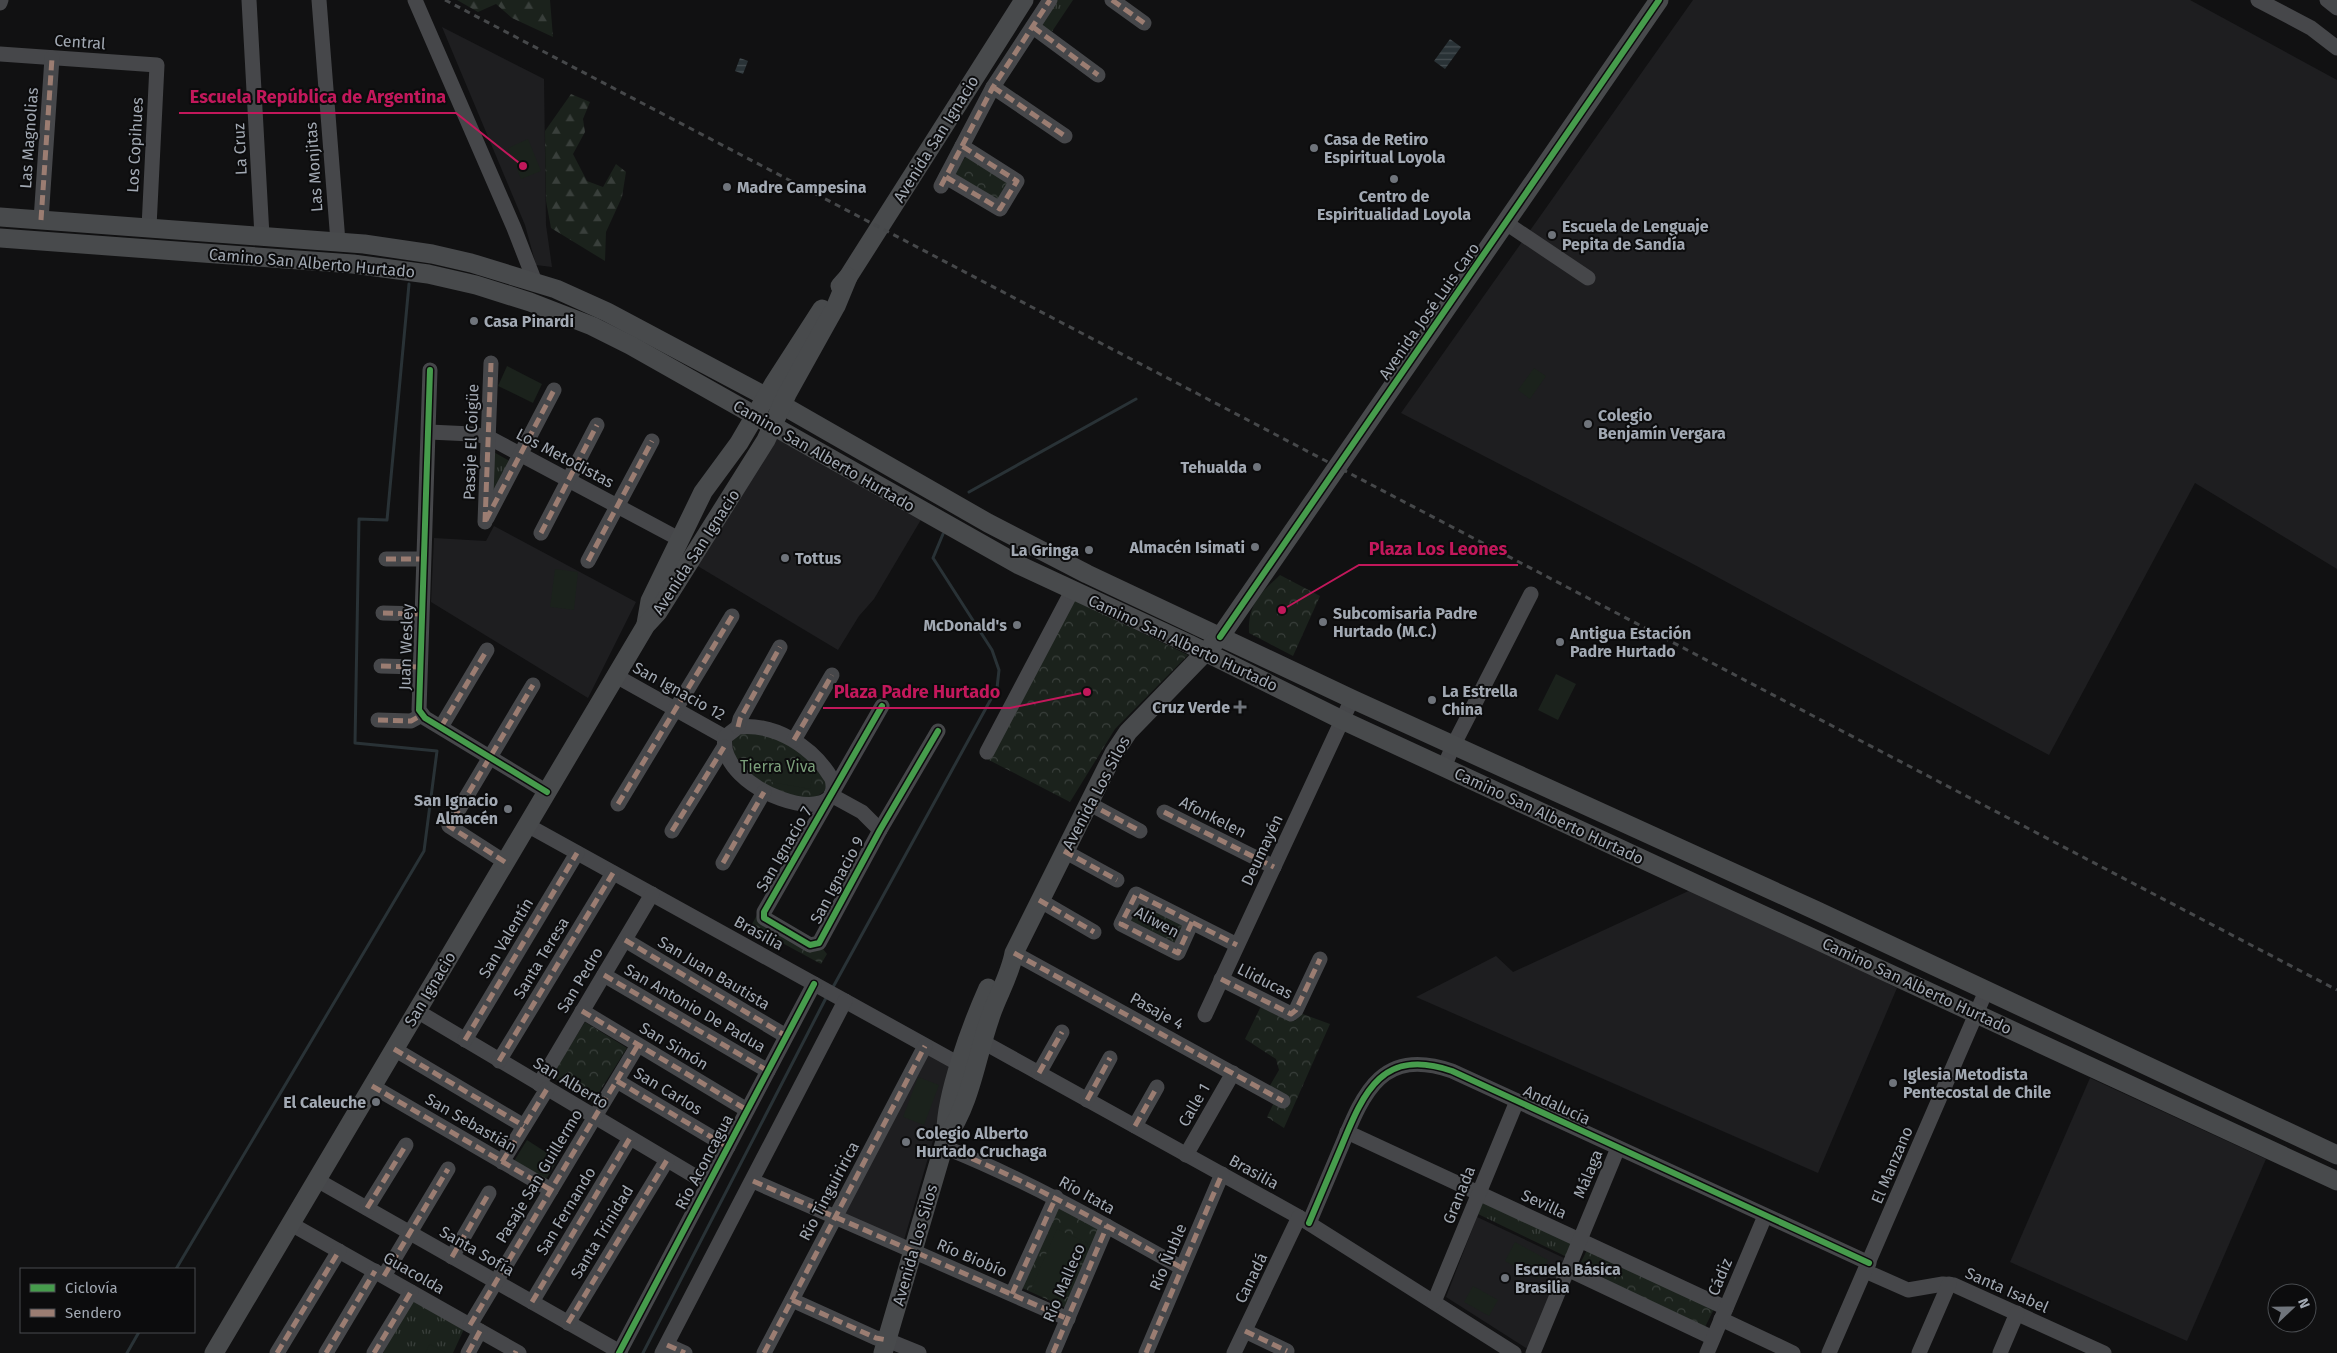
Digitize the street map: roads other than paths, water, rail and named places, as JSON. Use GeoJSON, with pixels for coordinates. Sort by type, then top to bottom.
{"type":"FeatureCollection","features":[{"type":"Feature","properties":{"kind":"main road","name":"Avenida San Ignacio"},"geometry":{"type":"LineString","coordinates":[[646,625],[648,607],[703,492],[739,443],[755,416],[774,401],[822,310],[848,277],[1024,0]]}},
{"type":"Feature","properties":{"kind":"main road","name":"Avenida José Luis Caro"},"geometry":{"type":"LineString","coordinates":[[1206,653],[1220,637],[1659,0]]}},
{"type":"Feature","properties":{"kind":"main road","name":"Camino San Alberto Hurtado"},"geometry":{"type":"LineString","coordinates":[[0,217],[338,242],[432,254],[504,272],[586,301],[774,401],[1030,546],[1452,746],[1815,910],[2337,1155]]}},
{"type":"Feature","properties":{"kind":"main road","name":"Camino San Alberto Hurtado"},"geometry":{"type":"LineString","coordinates":[[0,238],[353,264],[452,279],[530,302],[592,326],[630,345],[959,532],[1072,591],[1206,653],[1342,720],[2337,1181]]}},
{"type":"Feature","properties":{"kind":"main road","name":"Avenida San Ignacio"},"geometry":{"type":"LineString","coordinates":[[646,625],[662,608],[747,473],[773,426],[774,401]]}},
{"type":"Feature","properties":{"kind":"main road","name":"San Ignacio"},"geometry":{"type":"LineString","coordinates":[[214,1353],[646,625]]}},
{"type":"Feature","properties":{"kind":"main road","name":"Avenida Los Silos"},"geometry":{"type":"LineString","coordinates":[[885,1346],[945,1142],[947,1112],[967,1069],[976,1038],[993,1009],[1008,975],[1014,953],[1107,765],[1128,732],[1206,653]]}},
{"type":"Feature","properties":{"kind":"main road"},"geometry":{"type":"LineString","coordinates":[[1495,791],[1505,770]]}},
{"type":"Feature","properties":{"kind":"street","name":"La Cruz"},"geometry":{"type":"LineString","coordinates":[[249,0],[262,236]]}},
{"type":"Feature","properties":{"kind":"street","name":"Las Monjitas"},"geometry":{"type":"LineString","coordinates":[[319,0],[338,242]]}},
{"type":"Feature","properties":{"kind":"street"},"geometry":{"type":"LineString","coordinates":[[962,146],[1017,181],[1000,209],[943,181],[993,87],[1050,0]]}},
{"type":"Feature","properties":{"kind":"street"},"geometry":{"type":"LineString","coordinates":[[1112,0],[1144,23]]}},
{"type":"Feature","properties":{"kind":"street"},"geometry":{"type":"LineString","coordinates":[[2258,0],[2311,28],[2337,48]]}},
{"type":"Feature","properties":{"kind":"street"},"geometry":{"type":"LineString","coordinates":[[414,1],[514,228],[535,282]]}},
{"type":"Feature","properties":{"kind":"street"},"geometry":{"type":"LineString","coordinates":[[1033,27],[1098,75]]}},
{"type":"Feature","properties":{"kind":"street","name":"Central"},"geometry":{"type":"LineString","coordinates":[[0,54],[157,65]]}},
{"type":"Feature","properties":{"kind":"street","name":"Las Magnolias"},"geometry":{"type":"LineString","coordinates":[[41,220],[52,58]]}},
{"type":"Feature","properties":{"kind":"street","name":"Los Copihues"},"geometry":{"type":"LineString","coordinates":[[149,227],[157,65]]}},
{"type":"Feature","properties":{"kind":"street"},"geometry":{"type":"LineString","coordinates":[[993,87],[1065,136]]}},
{"type":"Feature","properties":{"kind":"street"},"geometry":{"type":"LineString","coordinates":[[1506,223],[1588,278]]}},
{"type":"Feature","properties":{"kind":"street","name":"Pasaje El Coigüe"},"geometry":{"type":"LineString","coordinates":[[491,363],[485,522],[521,454]]}},
{"type":"Feature","properties":{"kind":"street","name":"Juan Wesley"},"geometry":{"type":"LineString","coordinates":[[422,715],[418,703],[430,370]]}},
{"type":"Feature","properties":{"kind":"street"},"geometry":{"type":"LineString","coordinates":[[521,454],[554,390]]}},
{"type":"Feature","properties":{"kind":"street"},"geometry":{"type":"LineString","coordinates":[[541,533],[597,425]]}},
{"type":"Feature","properties":{"kind":"street","name":"Los Metodistas"},"geometry":{"type":"LineString","coordinates":[[429,432],[472,434],[488,437],[679,539]]}},
{"type":"Feature","properties":{"kind":"street"},"geometry":{"type":"LineString","coordinates":[[588,561],[652,441]]}},
{"type":"Feature","properties":{"kind":"street"},"geometry":{"type":"LineString","coordinates":[[386,559],[424,559]]}},
{"type":"Feature","properties":{"kind":"street"},"geometry":{"type":"LineString","coordinates":[[987,752],[1072,591]]}},
{"type":"Feature","properties":{"kind":"street"},"geometry":{"type":"LineString","coordinates":[[1444,767],[1452,746],[1531,594]]}},
{"type":"Feature","properties":{"kind":"street"},"geometry":{"type":"LineString","coordinates":[[383,612],[421,614]]}},
{"type":"Feature","properties":{"kind":"street"},"geometry":{"type":"LineString","coordinates":[[618,804],[732,616]]}},
{"type":"Feature","properties":{"kind":"street"},"geometry":{"type":"LineString","coordinates":[[738,727],[740,719],[780,647]]}},
{"type":"Feature","properties":{"kind":"street"},"geometry":{"type":"LineString","coordinates":[[441,727],[488,650]]}},
{"type":"Feature","properties":{"kind":"street"},"geometry":{"type":"LineString","coordinates":[[381,666],[419,667]]}},
{"type":"Feature","properties":{"kind":"street"},"geometry":{"type":"LineString","coordinates":[[794,740],[832,675]]}},
{"type":"Feature","properties":{"kind":"street","name":"San Ignacio 12"},"geometry":{"type":"LineString","coordinates":[[616,676],[675,709],[724,742],[734,768],[764,792],[786,801],[807,805],[822,802],[831,795],[834,785],[827,771],[794,740],[766,729],[738,727],[724,742]]}},
{"type":"Feature","properties":{"kind":"street"},"geometry":{"type":"LineString","coordinates":[[505,862],[449,826],[533,685]]}},
{"type":"Feature","properties":{"kind":"street","name":"Deumayén"},"geometry":{"type":"LineString","coordinates":[[1204,1015],[1352,699]]}},
{"type":"Feature","properties":{"kind":"street","name":"San Ignacio 7"},"geometry":{"type":"LineString","coordinates":[[819,943],[810,945],[764,918],[764,912],[882,706]]}},
{"type":"Feature","properties":{"kind":"street"},"geometry":{"type":"LineString","coordinates":[[378,720],[411,720],[422,715],[547,792]]}},
{"type":"Feature","properties":{"kind":"street","name":"San Ignacio 9"},"geometry":{"type":"LineString","coordinates":[[819,943],[880,830],[938,731]]}},
{"type":"Feature","properties":{"kind":"street"},"geometry":{"type":"LineString","coordinates":[[672,831],[724,742]]}},
{"type":"Feature","properties":{"kind":"street"},"geometry":{"type":"LineString","coordinates":[[723,863],[764,792]]}},
{"type":"Feature","properties":{"kind":"street"},"geometry":{"type":"LineString","coordinates":[[831,795],[862,812],[880,830]]}},
{"type":"Feature","properties":{"kind":"street"},"geometry":{"type":"LineString","coordinates":[[1088,802],[1140,831]]}},
{"type":"Feature","properties":{"kind":"street"},"geometry":{"type":"LineString","coordinates":[[862,812],[888,816]]}},
{"type":"Feature","properties":{"kind":"street","name":"Afonkelen"},"geometry":{"type":"LineString","coordinates":[[1164,812],[1274,867]]}},
{"type":"Feature","properties":{"kind":"street","name":"Brasilia"},"geometry":{"type":"LineString","coordinates":[[527,825],[967,1069]]}},
{"type":"Feature","properties":{"kind":"street"},"geometry":{"type":"LineString","coordinates":[[1064,851],[1116,880]]}},
{"type":"Feature","properties":{"kind":"street","name":"San Valentín"},"geometry":{"type":"LineString","coordinates":[[465,1040],[577,853]]}},
{"type":"Feature","properties":{"kind":"street","name":"Santa Teresa"},"geometry":{"type":"LineString","coordinates":[[499,1060],[613,873]]}},
{"type":"Feature","properties":{"kind":"street","name":"San Pedro"},"geometry":{"type":"LineString","coordinates":[[502,1162],[524,1126],[582,1011],[652,894]]}},
{"type":"Feature","properties":{"kind":"street","name":"Aliwen"},"geometry":{"type":"LineString","coordinates":[[1192,922],[1178,953],[1121,924],[1136,894],[1192,922],[1237,945]]}},
{"type":"Feature","properties":{"kind":"street"},"geometry":{"type":"LineString","coordinates":[[1039,900],[1094,932]]}},
{"type":"Feature","properties":{"kind":"street","name":"San Juan Bautista"},"geometry":{"type":"LineString","coordinates":[[625,940],[786,1036]]}},
{"type":"Feature","properties":{"kind":"street","name":"Pasaje 4"},"geometry":{"type":"LineString","coordinates":[[1014,953],[1283,1101]]}},
{"type":"Feature","properties":{"kind":"street","name":"Lliducas"},"geometry":{"type":"LineString","coordinates":[[1222,979],[1291,1014],[1296,1010],[1320,959]]}},
{"type":"Feature","properties":{"kind":"street","name":"San Antonio De Padua"},"geometry":{"type":"LineString","coordinates":[[604,975],[768,1071]]}},
{"type":"Feature","properties":{"kind":"street","name":"Río Aconcagua"},"geometry":{"type":"LineString","coordinates":[[620,1352],[786,1036],[818,987]]}},
{"type":"Feature","properties":{"kind":"street","name":"El Manzano"},"geometry":{"type":"LineString","coordinates":[[1829,1353],[1986,991]]}},
{"type":"Feature","properties":{"kind":"street"},"geometry":{"type":"LineString","coordinates":[[685,1353],[665,1349],[753,1181],[842,1000]]}},
{"type":"Feature","properties":{"kind":"street","name":"San Simón"},"geometry":{"type":"LineString","coordinates":[[582,1011],[747,1110]]}},
{"type":"Feature","properties":{"kind":"street","name":"San Alberto"},"geometry":{"type":"LineString","coordinates":[[417,1012],[708,1184]]}},
{"type":"Feature","properties":{"kind":"street"},"geometry":{"type":"LineString","coordinates":[[1039,1073],[1062,1032]]}},
{"type":"Feature","properties":{"kind":"street","name":"Brasilia"},"geometry":{"type":"LineString","coordinates":[[976,1038],[1304,1220],[1514,1353]]}},
{"type":"Feature","properties":{"kind":"street","name":"Pasaje San Guillermo"},"geometry":{"type":"LineString","coordinates":[[468,1353],[475,1328],[496,1282],[638,1045]]}},
{"type":"Feature","properties":{"kind":"street","name":"Río Tinguiririca"},"geometry":{"type":"LineString","coordinates":[[764,1353],[925,1046]]}},
{"type":"Feature","properties":{"kind":"street"},"geometry":{"type":"LineString","coordinates":[[394,1049],[524,1126]]}},
{"type":"Feature","properties":{"kind":"street"},"geometry":{"type":"LineString","coordinates":[[1087,1100],[1110,1058]]}},
{"type":"Feature","properties":{"kind":"street","name":"Andalucía"},"geometry":{"type":"LineString","coordinates":[[1304,1220],[1363,1097],[1373,1084],[1390,1072],[1410,1064],[1443,1067],[1765,1216],[1867,1267]]}},
{"type":"Feature","properties":{"kind":"street","name":"Calle 1"},"geometry":{"type":"LineString","coordinates":[[1186,1155],[1233,1073]]}},
{"type":"Feature","properties":{"kind":"street","name":"San Carlos"},"geometry":{"type":"LineString","coordinates":[[617,1081],[728,1147]]}},
{"type":"Feature","properties":{"kind":"street","name":"San Sebastián"},"geometry":{"type":"LineString","coordinates":[[372,1086],[551,1190]]}},
{"type":"Feature","properties":{"kind":"street"},"geometry":{"type":"LineString","coordinates":[[1135,1126],[1156,1087]]}},
{"type":"Feature","properties":{"kind":"street","name":"Granada"},"geometry":{"type":"LineString","coordinates":[[1434,1302],[1516,1101]]}},
{"type":"Feature","properties":{"kind":"street","name":"Sevilla"},"geometry":{"type":"LineString","coordinates":[[1347,1132],[1580,1240],[1724,1314],[1793,1353]]}},
{"type":"Feature","properties":{"kind":"street","name":"San Fernando"},"geometry":{"type":"LineString","coordinates":[[532,1302],[630,1138]]}},
{"type":"Feature","properties":{"kind":"street","name":"Río Itata"},"geometry":{"type":"LineString","coordinates":[[945,1142],[1056,1197],[1182,1268]]}},
{"type":"Feature","properties":{"kind":"street"},"geometry":{"type":"LineString","coordinates":[[367,1208],[406,1145]]}},
{"type":"Feature","properties":{"kind":"street","name":"Málaga"},"geometry":{"type":"LineString","coordinates":[[1533,1353],[1618,1148]]}},
{"type":"Feature","properties":{"kind":"street","name":"Santa Trinidad"},"geometry":{"type":"LineString","coordinates":[[568,1323],[666,1160]]}},
{"type":"Feature","properties":{"kind":"street"},"geometry":{"type":"LineString","coordinates":[[326,1353],[379,1274],[410,1233],[448,1169]]}},
{"type":"Feature","properties":{"kind":"street","name":"Río Ñuble"},"geometry":{"type":"LineString","coordinates":[[1146,1353],[1222,1174]]}},
{"type":"Feature","properties":{"kind":"street","name":"Santa Sofía"},"geometry":{"type":"LineString","coordinates":[[316,1180],[620,1352]]}},
{"type":"Feature","properties":{"kind":"street","name":"Río Biobío"},"geometry":{"type":"LineString","coordinates":[[753,1181],[1068,1318]]}},
{"type":"Feature","properties":{"kind":"street"},"geometry":{"type":"LineString","coordinates":[[452,1257],[489,1194]]}},
{"type":"Feature","properties":{"kind":"street"},"geometry":{"type":"LineString","coordinates":[[1012,1294],[1056,1197]]}},
{"type":"Feature","properties":{"kind":"street","name":"Cádiz"},"geometry":{"type":"LineString","coordinates":[[1707,1353],[1765,1216]]}},
{"type":"Feature","properties":{"kind":"street","name":"Canadá"},"geometry":{"type":"LineString","coordinates":[[1234,1353],[1304,1220]]}},
{"type":"Feature","properties":{"kind":"street","name":"Guacolda"},"geometry":{"type":"LineString","coordinates":[[292,1224],[517,1352]]}},
{"type":"Feature","properties":{"kind":"street","name":"Río Malleco"},"geometry":{"type":"LineString","coordinates":[[1053,1353],[1108,1226]]}},
{"type":"Feature","properties":{"kind":"street"},"geometry":{"type":"LineString","coordinates":[[277,1353],[339,1251]]}},
{"type":"Feature","properties":{"kind":"street","name":"Santa Isabel"},"geometry":{"type":"LineString","coordinates":[[1867,1267],[1908,1290],[1949,1284],[2017,1313],[2083,1349],[2104,1353]]}},
{"type":"Feature","properties":{"kind":"street"},"geometry":{"type":"LineString","coordinates":[[1568,1269],[1713,1338]]}},
{"type":"Feature","properties":{"kind":"street"},"geometry":{"type":"LineString","coordinates":[[1919,1353],[1949,1284]]}},
{"type":"Feature","properties":{"kind":"street"},"geometry":{"type":"LineString","coordinates":[[374,1353],[411,1292]]}},
{"type":"Feature","properties":{"kind":"street"},"geometry":{"type":"LineString","coordinates":[[792,1300],[876,1338],[885,1346],[918,1353]]}},
{"type":"Feature","properties":{"kind":"street"},"geometry":{"type":"LineString","coordinates":[[2000,1353],[2017,1313]]}},
{"type":"Feature","properties":{"kind":"street"},"geometry":{"type":"LineString","coordinates":[[1245,1331],[1287,1351]]}},
{"type":"Feature","properties":{"kind":"waterway"},"geometry":{"type":"LineString","coordinates":[[177,1268],[424,851],[437,751],[355,743],[359,519],[387,520],[409,284]]}},
{"type":"Feature","properties":{"kind":"waterway"},"geometry":{"type":"LineString","coordinates":[[969,492],[1136,399]]}},
{"type":"Feature","properties":{"kind":"waterway"},"geometry":{"type":"LineString","coordinates":[[832,989],[997,688],[999,670],[992,650],[933,558],[943,534]]}},
{"type":"Feature","properties":{"kind":"waterway"},"geometry":{"type":"LineString","coordinates":[[643,1353],[827,996]]}},
{"type":"Feature","properties":{"kind":"waterway"},"geometry":{"type":"LineString","coordinates":[[127,1353],[138,1333]]}},
{"type":"Feature","properties":{"kind":"railway"},"geometry":{"type":"LineString","coordinates":[[445,0],[2337,990]]}},
{"type":"Feature","properties":{"kind":"place","name":"Casa de Retiro Espiritual Loyola"},"geometry":{"type":"Point","coordinates":[1314,148]}},
{"type":"Feature","properties":{"kind":"place","name":"Escuela República de Argentina"},"geometry":{"type":"Point","coordinates":[523,166]}},
{"type":"Feature","properties":{"kind":"place","name":"Centro de Espiritualidad Loyola"},"geometry":{"type":"Point","coordinates":[1394,179]}},
{"type":"Feature","properties":{"kind":"place","name":"Madre Campesina"},"geometry":{"type":"Point","coordinates":[727,187]}},
{"type":"Feature","properties":{"kind":"place","name":"Escuela de Lenguaje Pepita de Sandía"},"geometry":{"type":"Point","coordinates":[1552,235]}},
{"type":"Feature","properties":{"kind":"place","name":"Casa Pinardi"},"geometry":{"type":"Point","coordinates":[474,321]}},
{"type":"Feature","properties":{"kind":"place","name":"Colegio Benjamín Vergara"},"geometry":{"type":"Point","coordinates":[1588,424]}},
{"type":"Feature","properties":{"kind":"place","name":"Tehualda"},"geometry":{"type":"Point","coordinates":[1257,467]}},
{"type":"Feature","properties":{"kind":"place","name":"Almacén Isimati"},"geometry":{"type":"Point","coordinates":[1255,547]}},
{"type":"Feature","properties":{"kind":"place","name":"La Gringa"},"geometry":{"type":"Point","coordinates":[1089,550]}},
{"type":"Feature","properties":{"kind":"place","name":"Tottus"},"geometry":{"type":"Point","coordinates":[785,558]}},
{"type":"Feature","properties":{"kind":"place","name":"Plaza Los Leones"},"geometry":{"type":"Point","coordinates":[1282,610]}},
{"type":"Feature","properties":{"kind":"place","name":"Subcomisaria Padre Hurtado (M.C.)"},"geometry":{"type":"Point","coordinates":[1323,622]}},
{"type":"Feature","properties":{"kind":"place","name":"McDonald's"},"geometry":{"type":"Point","coordinates":[1017,625]}},
{"type":"Feature","properties":{"kind":"place","name":"Antigua Estación Padre Hurtado"},"geometry":{"type":"Point","coordinates":[1560,642]}},
{"type":"Feature","properties":{"kind":"place","name":"Plaza Padre Hurtado"},"geometry":{"type":"Point","coordinates":[1087,692]}},
{"type":"Feature","properties":{"kind":"place","name":"La Estrella China"},"geometry":{"type":"Point","coordinates":[1432,700]}},
{"type":"Feature","properties":{"kind":"place","name":"Cruz Verde"},"geometry":{"type":"Point","coordinates":[1240,707]}},
{"type":"Feature","properties":{"kind":"place","name":"San Ignacio Almacén"},"geometry":{"type":"Point","coordinates":[508,809]}},
{"type":"Feature","properties":{"kind":"place","name":"Iglesia Metodista Pentecostal de Chile"},"geometry":{"type":"Point","coordinates":[1893,1083]}},
{"type":"Feature","properties":{"kind":"place","name":"El Caleuche"},"geometry":{"type":"Point","coordinates":[376,1102]}},
{"type":"Feature","properties":{"kind":"place","name":"Colegio Alberto Hurtado Cruchaga"},"geometry":{"type":"Point","coordinates":[906,1142]}},
{"type":"Feature","properties":{"kind":"place","name":"Escuela Básica Brasilia"},"geometry":{"type":"Point","coordinates":[1505,1278]}},
{"type":"Feature","properties":{"kind":"park label","name":"Tierra Viva"},"geometry":{"type":"Point","coordinates":[778,766]}}]}
